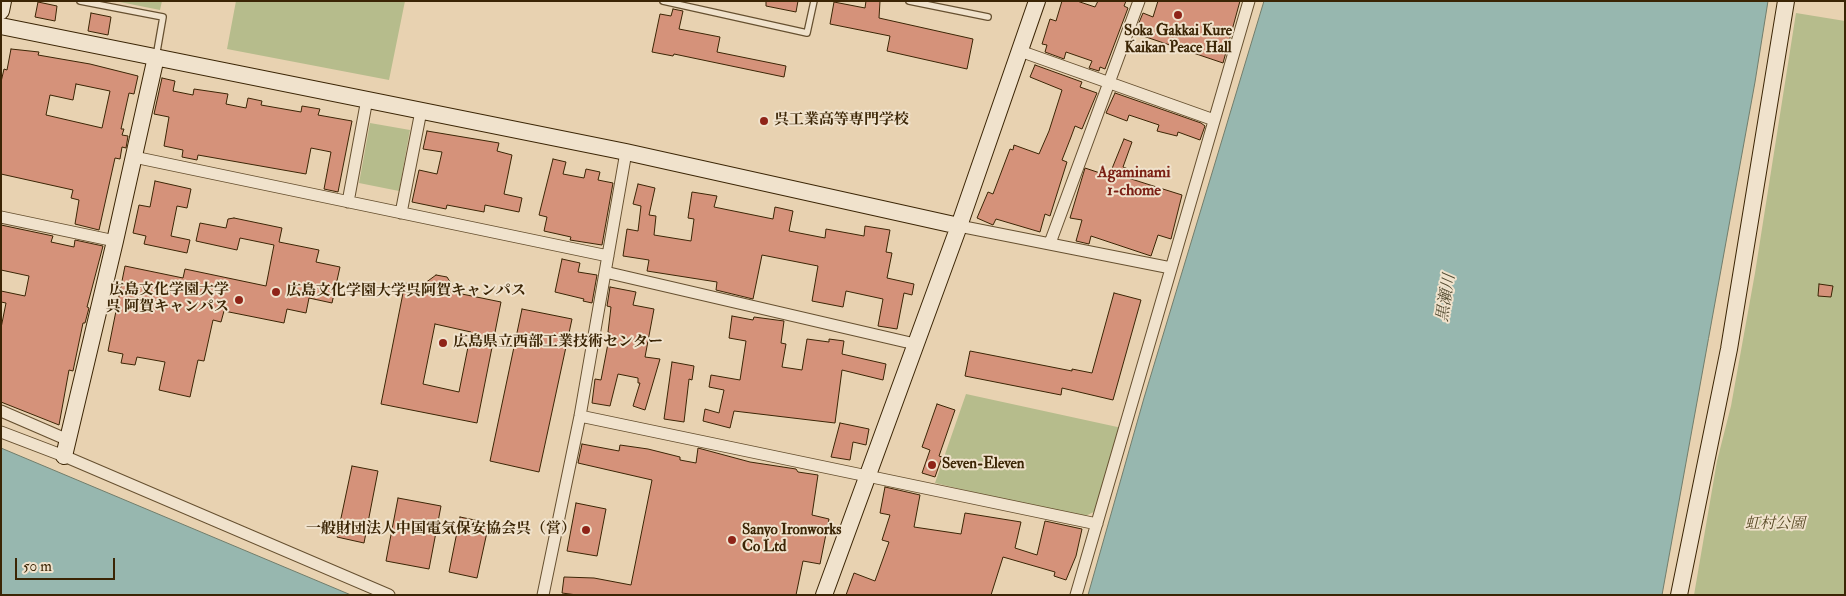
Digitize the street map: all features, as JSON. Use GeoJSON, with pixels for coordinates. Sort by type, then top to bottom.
{"type":"FeatureCollection","features":[{"type":"Feature","properties":{"kind":"street"},"geometry":{"type":"LineString","coordinates":[[1,11],[3,1]]}},
{"type":"Feature","properties":{"kind":"street"},"geometry":{"type":"LineString","coordinates":[[824,595],[866,475],[959,226],[1037,1]]}},
{"type":"Feature","properties":{"kind":"street"},"geometry":{"type":"LineString","coordinates":[[1050,243],[1139,1]]}},
{"type":"Feature","properties":{"kind":"street"},"geometry":{"type":"LineString","coordinates":[[1076,595],[1249,1]]}},
{"type":"Feature","properties":{"kind":"street"},"geometry":{"type":"LineString","coordinates":[[1679,595],[1729,349],[1786,1]]}},
{"type":"Feature","properties":{"kind":"street"},"geometry":{"type":"LineString","coordinates":[[1,26],[626,152],[959,226],[1171,268]]}},
{"type":"Feature","properties":{"kind":"street"},"geometry":{"type":"LineString","coordinates":[[1020,51],[1214,120]]}},
{"type":"Feature","properties":{"kind":"street"},"geometry":{"type":"LineString","coordinates":[[64,456],[115,241],[156,56]]}},
{"type":"Feature","properties":{"kind":"street"},"geometry":{"type":"LineString","coordinates":[[348,202],[367,100]]}},
{"type":"Feature","properties":{"kind":"street"},"geometry":{"type":"LineString","coordinates":[[402,214],[421,111]]}},
{"type":"Feature","properties":{"kind":"street"},"geometry":{"type":"LineString","coordinates":[[543,595],[580,416],[626,152]]}},
{"type":"Feature","properties":{"kind":"street"},"geometry":{"type":"LineString","coordinates":[[134,157],[608,256]]}},
{"type":"Feature","properties":{"kind":"street"},"geometry":{"type":"LineString","coordinates":[[1,217],[115,241]]}},
{"type":"Feature","properties":{"kind":"street"},"geometry":{"type":"LineString","coordinates":[[605,272],[915,344]]}},
{"type":"Feature","properties":{"kind":"street"},"geometry":{"type":"LineString","coordinates":[[1,410],[68,440]]}},
{"type":"Feature","properties":{"kind":"street"},"geometry":{"type":"LineString","coordinates":[[580,416],[1098,524]]}},
{"type":"Feature","properties":{"kind":"street"},"geometry":{"type":"LineString","coordinates":[[1,432],[64,456],[389,595]]}},
{"type":"Feature","properties":{"kind":"lane"},"geometry":{"type":"LineString","coordinates":[[80,1],[163,17],[156,56]]}},
{"type":"Feature","properties":{"kind":"lane"},"geometry":{"type":"LineString","coordinates":[[663,1],[807,33],[814,1]]}},
{"type":"Feature","properties":{"kind":"lane"},"geometry":{"type":"LineString","coordinates":[[909,1],[988,17]]}},
{"type":"Feature","properties":{"kind":"green space"},"geometry":{"type":"Polygon","coordinates":[[[115,1],[162,1],[160,10],[115,1]]]}},
{"type":"Feature","properties":{"kind":"green space"},"geometry":{"type":"Polygon","coordinates":[[[236,1],[405,1],[389,80],[227,49],[236,1]]]}},
{"type":"Feature","properties":{"kind":"green space","name":"虹村公園"},"geometry":{"type":"Polygon","coordinates":[[[1796,13],[1845,21],[1845,595],[1694,595],[1717,461],[1731,406],[1755,273],[1796,13]]]}},
{"type":"Feature","properties":{"kind":"green space"},"geometry":{"type":"Polygon","coordinates":[[[370,123],[410,130],[399,191],[359,183],[370,123]]]}},
{"type":"Feature","properties":{"kind":"green space"},"geometry":{"type":"Polygon","coordinates":[[[966,394],[1122,428],[1096,511],[1081,518],[935,483],[966,394]]]}},
{"type":"Feature","properties":{"kind":"water","name":"黒瀬川"},"geometry":{"type":"Polygon","coordinates":[[[1264,1],[1768,1],[1662,595],[1088,595],[1144,398],[1264,1]]]}},
{"type":"Feature","properties":{"kind":"water"},"geometry":{"type":"Polygon","coordinates":[[[1,448],[351,595],[1,595],[1,448]]]}},
{"type":"Feature","properties":{"kind":"building"},"geometry":{"type":"Polygon","coordinates":[[[766,1],[798,1],[796,12],[766,6],[766,1]]]}},
{"type":"Feature","properties":{"kind":"building"},"geometry":{"type":"Polygon","coordinates":[[[866,1],[880,1],[879,18],[973,39],[967,69],[887,51],[890,36],[830,24],[834,2],[865,8],[866,1]]]}},
{"type":"Feature","properties":{"kind":"building"},"geometry":{"type":"Polygon","coordinates":[[[1062,1],[1077,1],[1095,7],[1098,1],[1126,1],[1124,6],[1128,8],[1105,69],[1100,67],[1099,71],[1089,68],[1092,61],[1066,52],[1064,59],[1045,52],[1047,45],[1042,44],[1050,19],[1056,21],[1062,1]]]}},
{"type":"Feature","properties":{"kind":"building"},"geometry":{"type":"Polygon","coordinates":[[[1158,1],[1240,1],[1223,63],[1143,36],[1146,28],[1138,25],[1143,13],[1153,17],[1158,1]]]}},
{"type":"Feature","properties":{"kind":"building"},"geometry":{"type":"Polygon","coordinates":[[[38,2],[57,6],[55,21],[35,17],[38,2]]]}},
{"type":"Feature","properties":{"kind":"building"},"geometry":{"type":"Polygon","coordinates":[[[673,9],[683,11],[679,29],[720,37],[717,52],[786,66],[784,77],[674,54],[673,56],[652,52],[660,14],[671,16],[673,9]]]}},
{"type":"Feature","properties":{"kind":"building"},"geometry":{"type":"Polygon","coordinates":[[[91,13],[111,17],[108,35],[88,31],[91,13]]]}},
{"type":"Feature","properties":{"kind":"building"},"geometry":{"type":"Polygon","coordinates":[[[11,49],[39,52],[38,55],[90,64],[138,76],[134,94],[129,93],[121,129],[124,129],[122,135],[128,136],[126,148],[122,147],[120,159],[115,158],[99,230],[75,224],[79,200],[71,198],[73,190],[1,174],[1,82],[4,69],[7,70],[11,49]],[[76,84],[73,100],[50,95],[46,115],[102,128],[110,91],[76,84]]]}},
{"type":"Feature","properties":{"kind":"building"},"geometry":{"type":"Polygon","coordinates":[[[1035,65],[1082,82],[1080,87],[1097,93],[1082,129],[1075,126],[1062,160],[1067,162],[1050,216],[1045,214],[1040,232],[996,219],[993,225],[977,218],[988,192],[993,194],[1010,149],[1013,150],[1014,145],[1039,154],[1049,131],[1062,90],[1030,77],[1035,65]]]}},
{"type":"Feature","properties":{"kind":"building"},"geometry":{"type":"Polygon","coordinates":[[[162,78],[175,81],[173,91],[193,95],[194,89],[228,94],[226,104],[246,108],[248,98],[262,101],[261,105],[301,112],[302,106],[320,109],[318,115],[352,121],[338,192],[324,189],[331,152],[311,148],[306,174],[198,155],[197,160],[182,157],[183,150],[164,146],[169,117],[154,114],[162,78]]]}},
{"type":"Feature","properties":{"kind":"building"},"geometry":{"type":"Polygon","coordinates":[[[1115,93],[1201,123],[1205,126],[1200,140],[1178,132],[1177,136],[1157,131],[1159,125],[1129,115],[1127,121],[1106,113],[1115,93]]]}},
{"type":"Feature","properties":{"kind":"building"},"geometry":{"type":"Polygon","coordinates":[[[427,131],[499,143],[497,151],[512,155],[504,194],[522,198],[519,212],[485,205],[484,212],[447,205],[446,209],[412,202],[419,170],[437,174],[442,152],[423,149],[427,131]]]}},
{"type":"Feature","properties":{"kind":"building"},"geometry":{"type":"Polygon","coordinates":[[[1124,139],[1132,142],[1123,167],[1131,170],[1128,178],[1182,195],[1171,239],[1158,235],[1151,256],[1091,236],[1089,244],[1076,241],[1082,220],[1070,218],[1085,168],[1109,176],[1124,139]]]}},
{"type":"Feature","properties":{"kind":"building"},"geometry":{"type":"Polygon","coordinates":[[[553,159],[566,162],[563,174],[584,178],[586,169],[600,172],[598,180],[613,183],[602,245],[570,240],[571,237],[544,231],[547,217],[539,215],[553,159]]]}},
{"type":"Feature","properties":{"kind":"building"},"geometry":{"type":"Polygon","coordinates":[[[155,181],[191,189],[187,208],[177,206],[171,236],[190,240],[187,253],[144,244],[146,236],[133,233],[139,205],[150,207],[155,181]]]}},
{"type":"Feature","properties":{"kind":"building"},"geometry":{"type":"Polygon","coordinates":[[[638,184],[655,188],[649,215],[656,216],[654,235],[691,241],[694,219],[688,218],[692,192],[717,196],[714,207],[773,219],[775,207],[793,211],[789,231],[825,238],[826,229],[864,236],[865,226],[890,230],[886,252],[892,253],[887,278],[914,284],[912,295],[904,293],[897,329],[878,326],[883,299],[846,291],[843,307],[812,301],[818,266],[762,255],[753,299],[716,290],[717,282],[647,271],[649,260],[623,256],[627,229],[638,231],[641,206],[633,204],[638,184]]]}},
{"type":"Feature","properties":{"kind":"building","name":"広島文化学園大学呉阿賀キャンパス"},"geometry":{"type":"Polygon","coordinates":[[[234,218],[282,228],[279,242],[319,250],[316,262],[340,267],[332,303],[309,298],[306,313],[287,309],[284,323],[224,311],[221,322],[213,320],[204,361],[198,360],[190,397],[159,390],[165,362],[137,357],[135,365],[121,363],[123,354],[108,351],[125,266],[183,278],[185,269],[266,286],[274,245],[240,238],[237,250],[196,241],[200,223],[226,228],[228,219],[234,218]]]}},
{"type":"Feature","properties":{"kind":"building"},"geometry":{"type":"Polygon","coordinates":[[[1,225],[53,236],[51,242],[74,247],[75,240],[103,246],[73,371],[69,370],[59,425],[1,402],[1,328],[6,303],[1,302],[1,291],[25,296],[29,276],[1,270],[1,225]]]}},
{"type":"Feature","properties":{"kind":"building"},"geometry":{"type":"Polygon","coordinates":[[[562,259],[580,263],[578,272],[597,275],[592,303],[583,301],[584,299],[555,292],[562,259]]]}},
{"type":"Feature","properties":{"kind":"building"},"geometry":{"type":"Polygon","coordinates":[[[436,275],[447,277],[457,293],[501,302],[477,423],[381,404],[405,283],[421,286],[436,275]],[[435,324],[423,384],[459,392],[471,332],[435,324]]]}},
{"type":"Feature","properties":{"kind":"building"},"geometry":{"type":"Polygon","coordinates":[[[1819,284],[1833,286],[1831,297],[1818,296],[1819,284]]]}},
{"type":"Feature","properties":{"kind":"building"},"geometry":{"type":"Polygon","coordinates":[[[610,287],[636,292],[633,305],[654,309],[645,357],[660,359],[645,410],[633,406],[640,383],[638,383],[638,378],[618,374],[610,406],[592,403],[595,379],[601,380],[610,333],[608,332],[611,307],[607,306],[610,287]]]}},
{"type":"Feature","properties":{"kind":"building"},"geometry":{"type":"Polygon","coordinates":[[[1114,293],[1141,300],[1113,400],[1062,388],[1061,395],[965,376],[970,351],[1072,371],[1072,369],[1092,373],[1114,293]]]}},
{"type":"Feature","properties":{"kind":"building"},"geometry":{"type":"Polygon","coordinates":[[[522,309],[572,319],[539,472],[490,461],[522,309]]]}},
{"type":"Feature","properties":{"kind":"building"},"geometry":{"type":"Polygon","coordinates":[[[732,316],[753,320],[754,317],[784,321],[781,343],[786,344],[782,367],[802,370],[807,339],[829,342],[829,339],[844,341],[842,354],[886,364],[883,380],[842,370],[835,423],[734,411],[730,428],[703,421],[705,409],[719,413],[724,390],[709,387],[711,375],[740,380],[746,341],[729,338],[732,316]]]}},
{"type":"Feature","properties":{"kind":"building"},"geometry":{"type":"Polygon","coordinates":[[[672,362],[694,366],[692,380],[689,379],[684,422],[664,419],[672,362]]]}},
{"type":"Feature","properties":{"kind":"building"},"geometry":{"type":"Polygon","coordinates":[[[937,404],[955,410],[939,456],[942,457],[935,477],[922,473],[930,450],[922,447],[937,404]]]}},
{"type":"Feature","properties":{"kind":"building"},"geometry":{"type":"Polygon","coordinates":[[[840,423],[869,429],[866,445],[853,442],[850,460],[831,457],[840,423]]]}},
{"type":"Feature","properties":{"kind":"building"},"geometry":{"type":"Polygon","coordinates":[[[582,444],[619,451],[620,445],[648,449],[680,457],[680,460],[696,463],[698,448],[750,462],[796,469],[798,472],[818,475],[812,515],[829,519],[820,564],[803,561],[796,595],[577,595],[562,593],[564,577],[594,578],[631,585],[652,480],[578,463],[582,444]]]}},
{"type":"Feature","properties":{"kind":"building"},"geometry":{"type":"Polygon","coordinates":[[[352,466],[378,471],[364,543],[337,537],[352,466]]]}},
{"type":"Feature","properties":{"kind":"building"},"geometry":{"type":"Polygon","coordinates":[[[885,487],[920,495],[914,527],[961,534],[965,513],[1021,522],[1015,548],[1037,555],[1045,521],[1082,529],[1076,556],[1066,580],[1054,576],[1055,572],[1003,557],[991,595],[846,595],[854,573],[875,581],[889,542],[882,540],[890,515],[880,513],[885,487]]]}},
{"type":"Feature","properties":{"kind":"building"},"geometry":{"type":"Polygon","coordinates":[[[398,498],[441,506],[429,569],[386,561],[398,498]]]}},
{"type":"Feature","properties":{"kind":"building","name":"一般財団法人中国電気保安協会呉（営）"},"geometry":{"type":"Polygon","coordinates":[[[576,503],[606,509],[597,556],[567,551],[576,503]]]}},
{"type":"Feature","properties":{"kind":"building"},"geometry":{"type":"Polygon","coordinates":[[[460,517],[489,523],[477,578],[449,572],[460,517]]]}},
{"type":"Feature","properties":{"kind":"place","name":"Soka Gakkai Kure Kaikan Peace Hall"},"geometry":{"type":"Point","coordinates":[1178,15]}},
{"type":"Feature","properties":{"kind":"place","name":"呉工業高等専門学校"},"geometry":{"type":"Point","coordinates":[764,121]}},
{"type":"Feature","properties":{"kind":"place","name":"広島文化学園大学呉阿賀キャンパス"},"geometry":{"type":"Point","coordinates":[276,292]}},
{"type":"Feature","properties":{"kind":"place","name":"広島文化学園大学 呉 阿賀キャンパス"},"geometry":{"type":"Point","coordinates":[239,300]}},
{"type":"Feature","properties":{"kind":"place","name":"広島県立西部工業技術センター"},"geometry":{"type":"Point","coordinates":[443,343]}},
{"type":"Feature","properties":{"kind":"place","name":"Seven-Eleven"},"geometry":{"type":"Point","coordinates":[932,465]}},
{"type":"Feature","properties":{"kind":"place","name":"一般財団法人中国電気保安協会呉（営）"},"geometry":{"type":"Point","coordinates":[586,530]}},
{"type":"Feature","properties":{"kind":"place","name":"Sanyo Ironworks Co Ltd"},"geometry":{"type":"Point","coordinates":[732,540]}},
{"type":"Feature","properties":{"kind":"district","name":"Agaminami 1-chome"},"geometry":{"type":"Point","coordinates":[1134,183]}}]}
